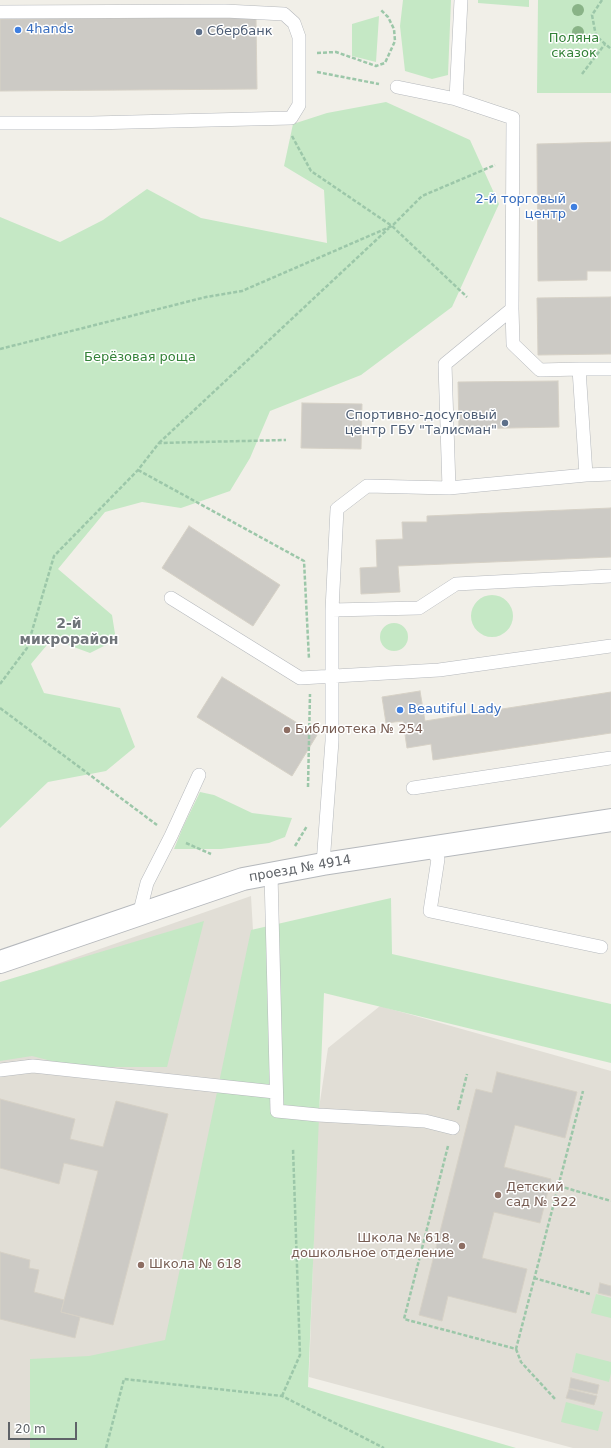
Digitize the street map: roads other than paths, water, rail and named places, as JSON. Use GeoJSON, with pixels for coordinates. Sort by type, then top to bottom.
{"type":"FeatureCollection","features":[{"type":"Feature","properties":{"kind":"street","name":"проезд № 4914"},"geometry":{"type":"LineString","coordinates":[[0,962],[242,879],[324,864],[611,820]]}},
{"type":"Feature","properties":{"kind":"lane"},"geometry":{"type":"LineString","coordinates":[[456,99],[462,0]]}},
{"type":"Feature","properties":{"kind":"lane"},"geometry":{"type":"LineString","coordinates":[[0,12],[225,11],[284,14],[294,23],[299,37],[299,105],[291,118],[100,123],[0,123]]}},
{"type":"Feature","properties":{"kind":"lane"},"geometry":{"type":"LineString","coordinates":[[397,87],[456,99],[513,118],[513,344],[540,370],[611,369]]}},
{"type":"Feature","properties":{"kind":"lane"},"geometry":{"type":"LineString","coordinates":[[450,488],[445,364],[512,309]]}},
{"type":"Feature","properties":{"kind":"lane"},"geometry":{"type":"LineString","coordinates":[[579,369],[586,475]]}},
{"type":"Feature","properties":{"kind":"lane"},"geometry":{"type":"LineString","coordinates":[[324,864],[332,741],[332,610],[337,509],[367,486],[450,488],[611,474]]}},
{"type":"Feature","properties":{"kind":"lane"},"geometry":{"type":"LineString","coordinates":[[332,610],[419,608],[456,584],[611,576]]}},
{"type":"Feature","properties":{"kind":"lane"},"geometry":{"type":"LineString","coordinates":[[171,598],[300,678],[439,670],[611,646]]}},
{"type":"Feature","properties":{"kind":"lane"},"geometry":{"type":"LineString","coordinates":[[413,788],[611,758]]}},
{"type":"Feature","properties":{"kind":"lane"},"geometry":{"type":"LineString","coordinates":[[139,915],[147,883],[199,776]]}},
{"type":"Feature","properties":{"kind":"lane"},"geometry":{"type":"LineString","coordinates":[[430,848],[438,859],[430,911],[601,947]]}},
{"type":"Feature","properties":{"kind":"lane"},"geometry":{"type":"LineString","coordinates":[[271,874],[276,1111],[426,1121],[453,1128]]}},
{"type":"Feature","properties":{"kind":"lane"},"geometry":{"type":"LineString","coordinates":[[0,1070],[33,1066],[275,1092]]}},
{"type":"Feature","properties":{"kind":"place","name":"4hands"},"geometry":{"type":"Point","coordinates":[18,30]}},
{"type":"Feature","properties":{"kind":"place","name":"Сбербанк"},"geometry":{"type":"Point","coordinates":[199,32]}},
{"type":"Feature","properties":{"kind":"place","name":"2-й торговый центр"},"geometry":{"type":"Point","coordinates":[574,207]}},
{"type":"Feature","properties":{"kind":"place","name":"Спортивно-досуговый центр ГБУ \"Талисман\""},"geometry":{"type":"Point","coordinates":[505,423]}},
{"type":"Feature","properties":{"kind":"place","name":"Beautiful Lady"},"geometry":{"type":"Point","coordinates":[400,710]}},
{"type":"Feature","properties":{"kind":"place","name":"Библиотека № 254"},"geometry":{"type":"Point","coordinates":[287,730]}},
{"type":"Feature","properties":{"kind":"place","name":"Детский сад № 322"},"geometry":{"type":"Point","coordinates":[498,1195]}},
{"type":"Feature","properties":{"kind":"place","name":"Школа № 618, дошкольное отделение"},"geometry":{"type":"Point","coordinates":[462,1246]}},
{"type":"Feature","properties":{"kind":"place","name":"Школа № 618"},"geometry":{"type":"Point","coordinates":[141,1265]}},
{"type":"Feature","properties":{"kind":"district","name":"2-й микрорайон"},"geometry":{"type":"Point","coordinates":[69,632]}},
{"type":"Feature","properties":{"kind":"park label","name":"Поляна сказок"},"geometry":{"type":"Point","coordinates":[574,46]}},
{"type":"Feature","properties":{"kind":"park label","name":"Берёзовая роща"},"geometry":{"type":"Point","coordinates":[140,358]}}]}
